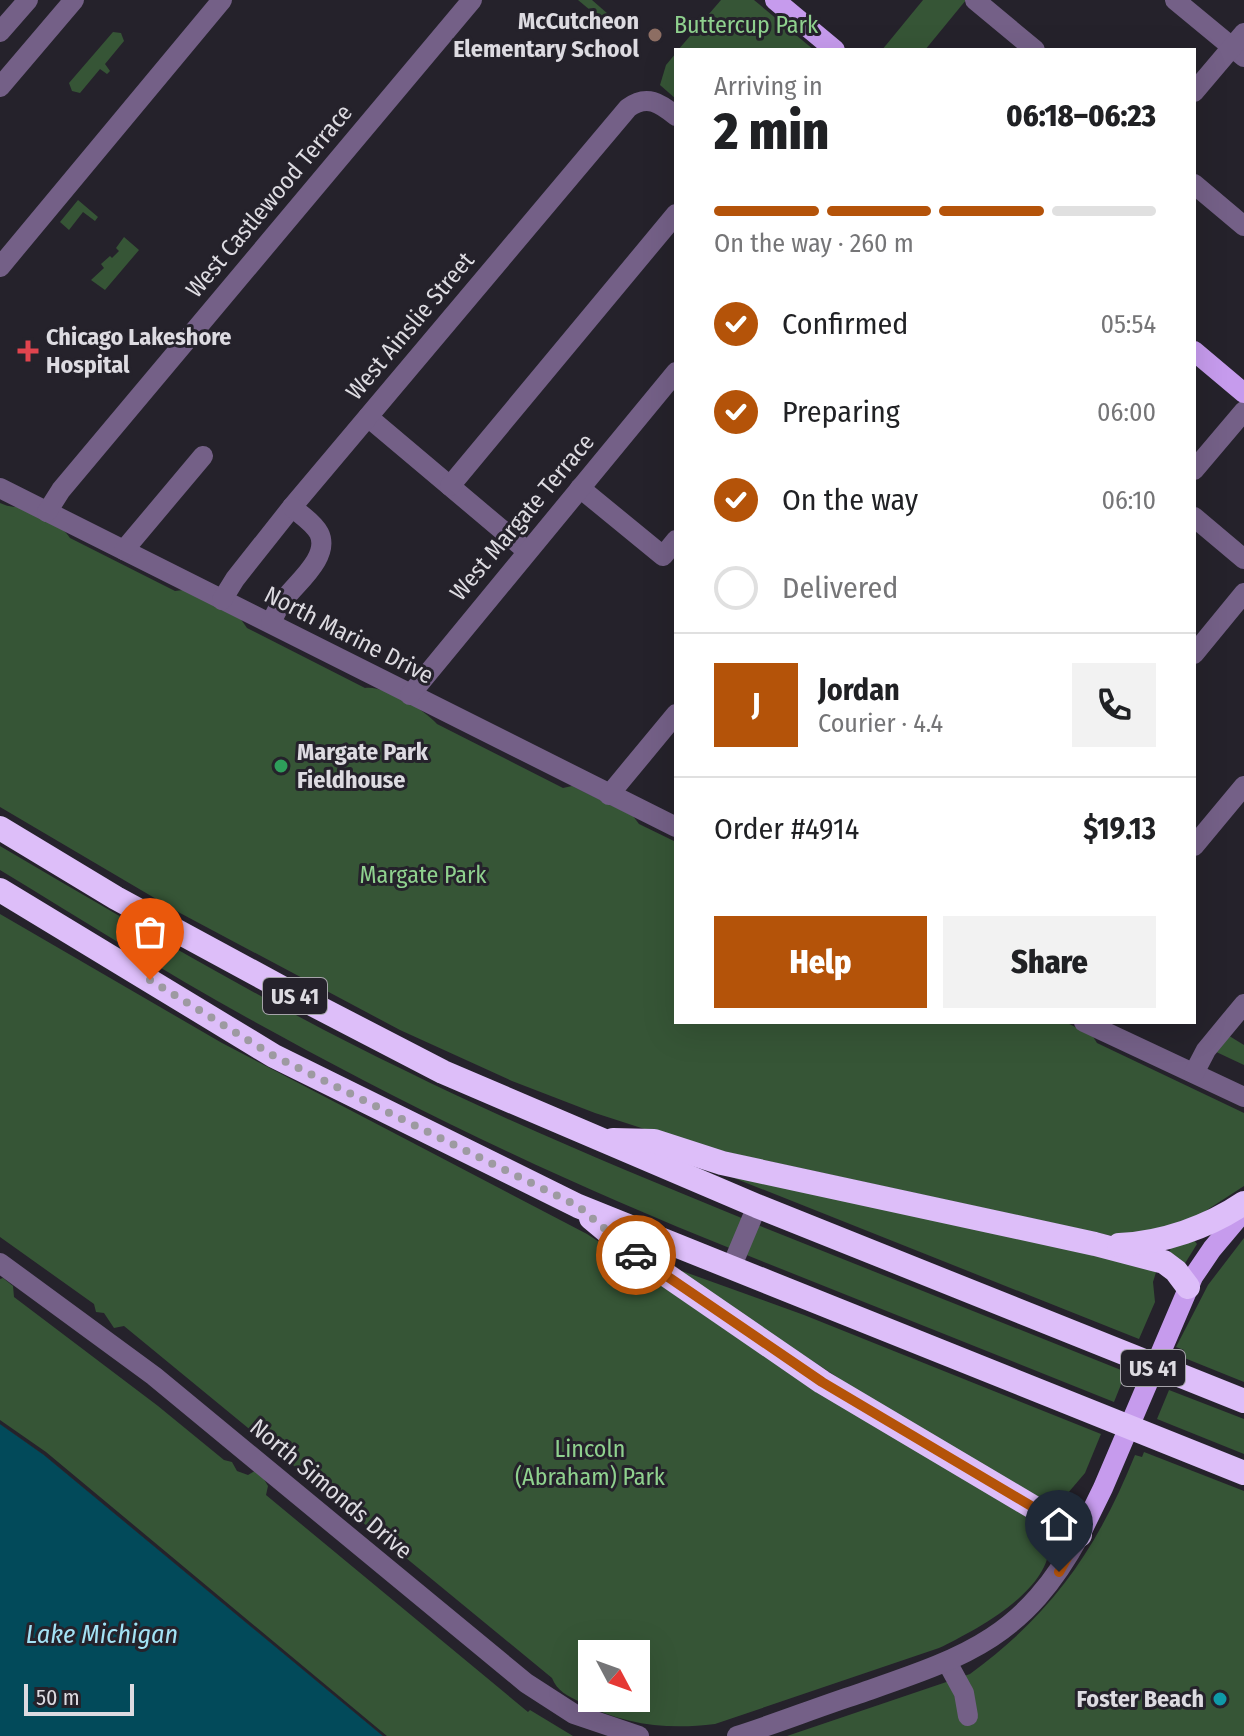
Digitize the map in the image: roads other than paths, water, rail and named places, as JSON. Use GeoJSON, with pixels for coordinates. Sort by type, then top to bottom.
{"type":"FeatureCollection","features":[{"type":"Feature","properties":{"kind":"highway","name":"US 41"},"geometry":{"type":"LineString","coordinates":[[0,828],[116,898],[443,1072],[603,1140],[654,1141],[722,1163],[1095,1244],[1140,1243],[1164,1238],[1200,1225],[1244,1203]]}},
{"type":"Feature","properties":{"kind":"highway","name":"US 41"},"geometry":{"type":"LineString","coordinates":[[0,890],[274,1056],[578,1206],[627,1248],[822,1382],[1080,1535]]}},
{"type":"Feature","properties":{"kind":"highway"},"geometry":{"type":"LineString","coordinates":[[603,1140],[757,1206],[1244,1401]]}},
{"type":"Feature","properties":{"kind":"highway"},"geometry":{"type":"LineString","coordinates":[[578,1206],[1244,1473]]}},
{"type":"Feature","properties":{"kind":"highway"},"geometry":{"type":"LineString","coordinates":[[1095,1244],[1167,1264],[1188,1287]]}},
{"type":"Feature","properties":{"kind":"main road"},"geometry":{"type":"LineString","coordinates":[[775,0],[833,48]]}},
{"type":"Feature","properties":{"kind":"main road"},"geometry":{"type":"LineString","coordinates":[[1196,353],[1244,393]]}},
{"type":"Feature","properties":{"kind":"main road","name":"US 41"},"geometry":{"type":"LineString","coordinates":[[1080,1535],[1188,1287],[1212,1249],[1244,1211]]}},
{"type":"Feature","properties":{"kind":"street"},"geometry":{"type":"LineString","coordinates":[[0,32],[28,0]]}},
{"type":"Feature","properties":{"kind":"street"},"geometry":{"type":"LineString","coordinates":[[0,87],[74,0]]}},
{"type":"Feature","properties":{"kind":"street"},"geometry":{"type":"LineString","coordinates":[[0,267],[222,0]]}},
{"type":"Feature","properties":{"kind":"street","name":"West Castlewood Terrace"},"geometry":{"type":"LineString","coordinates":[[47,512],[61,490],[472,0]]}},
{"type":"Feature","properties":{"kind":"street"},"geometry":{"type":"LineString","coordinates":[[975,0],[1033,48]]}},
{"type":"Feature","properties":{"kind":"street"},"geometry":{"type":"LineString","coordinates":[[1175,0],[1240,46],[1196,90]]}},
{"type":"Feature","properties":{"kind":"street","name":"West Ainslie Street"},"geometry":{"type":"LineString","coordinates":[[222,600],[292,507],[628,108],[637,101],[649,99],[674,115]]}},
{"type":"Feature","properties":{"kind":"street"},"geometry":{"type":"LineString","coordinates":[[1196,186],[1244,226]]}},
{"type":"Feature","properties":{"kind":"street"},"geometry":{"type":"LineString","coordinates":[[450,486],[674,216]]}},
{"type":"Feature","properties":{"kind":"street","name":"West Margate Terrace"},"geometry":{"type":"LineString","coordinates":[[410,695],[674,374]]}},
{"type":"Feature","properties":{"kind":"street"},"geometry":{"type":"LineString","coordinates":[[1196,468],[1244,411]]}},
{"type":"Feature","properties":{"kind":"street"},"geometry":{"type":"LineString","coordinates":[[368,417],[527,551]]}},
{"type":"Feature","properties":{"kind":"street"},"geometry":{"type":"LineString","coordinates":[[124,550],[203,456]]}},
{"type":"Feature","properties":{"kind":"street","name":"North Marine Drive"},"geometry":{"type":"LineString","coordinates":[[0,488],[674,826]]}},
{"type":"Feature","properties":{"kind":"street"},"geometry":{"type":"LineString","coordinates":[[580,488],[663,556],[674,542]]}},
{"type":"Feature","properties":{"kind":"street"},"geometry":{"type":"LineString","coordinates":[[271,623],[322,549],[320,535],[292,507]]}},
{"type":"Feature","properties":{"kind":"street"},"geometry":{"type":"LineString","coordinates":[[1196,519],[1244,559]]}},
{"type":"Feature","properties":{"kind":"street"},"geometry":{"type":"LineString","coordinates":[[1196,652],[1244,593]]}},
{"type":"Feature","properties":{"kind":"street"},"geometry":{"type":"LineString","coordinates":[[609,795],[674,716]]}},
{"type":"Feature","properties":{"kind":"street"},"geometry":{"type":"LineString","coordinates":[[1196,844],[1244,786]]}},
{"type":"Feature","properties":{"kind":"street"},"geometry":{"type":"LineString","coordinates":[[1194,1073],[1206,1050],[1244,1004]]}},
{"type":"Feature","properties":{"kind":"street"},"geometry":{"type":"LineString","coordinates":[[1088,1024],[1244,1097]]}},
{"type":"Feature","properties":{"kind":"street"},"geometry":{"type":"LineString","coordinates":[[731,1268],[757,1206]]}},
{"type":"Feature","properties":{"kind":"street","name":"North Simonds Drive"},"geometry":{"type":"LineString","coordinates":[[0,1263],[154,1376],[531,1687],[574,1714],[639,1736]]}},
{"type":"Feature","properties":{"kind":"street"},"geometry":{"type":"LineString","coordinates":[[737,1736],[951,1670],[1032,1605],[1055,1578],[1080,1535]]}},
{"type":"Feature","properties":{"kind":"water","name":"Lake Michigan"},"geometry":{"type":"Polygon","coordinates":[[[0,1424],[44,1455],[383,1736],[0,1736],[0,1424]]]}},
{"type":"Feature","properties":{"kind":"place","name":"McCutcheon Elementary School"},"geometry":{"type":"Point","coordinates":[655,35]}},
{"type":"Feature","properties":{"kind":"place","name":"Chicago Lakeshore Hospital"},"geometry":{"type":"Point","coordinates":[28,351]}},
{"type":"Feature","properties":{"kind":"place","name":"Margate Park Fieldhouse"},"geometry":{"type":"Point","coordinates":[281,766]}},
{"type":"Feature","properties":{"kind":"place","name":"Foster Beach"},"geometry":{"type":"Point","coordinates":[1220,1699]}},
{"type":"Feature","properties":{"kind":"park label","name":"Buttercup Park"},"geometry":{"type":"Point","coordinates":[746,25]}},
{"type":"Feature","properties":{"kind":"park label","name":"Margate Park"},"geometry":{"type":"Point","coordinates":[423,875]}},
{"type":"Feature","properties":{"kind":"park label","name":"Lincoln (Abraham) Park"},"geometry":{"type":"Point","coordinates":[590,1463]}}]}
